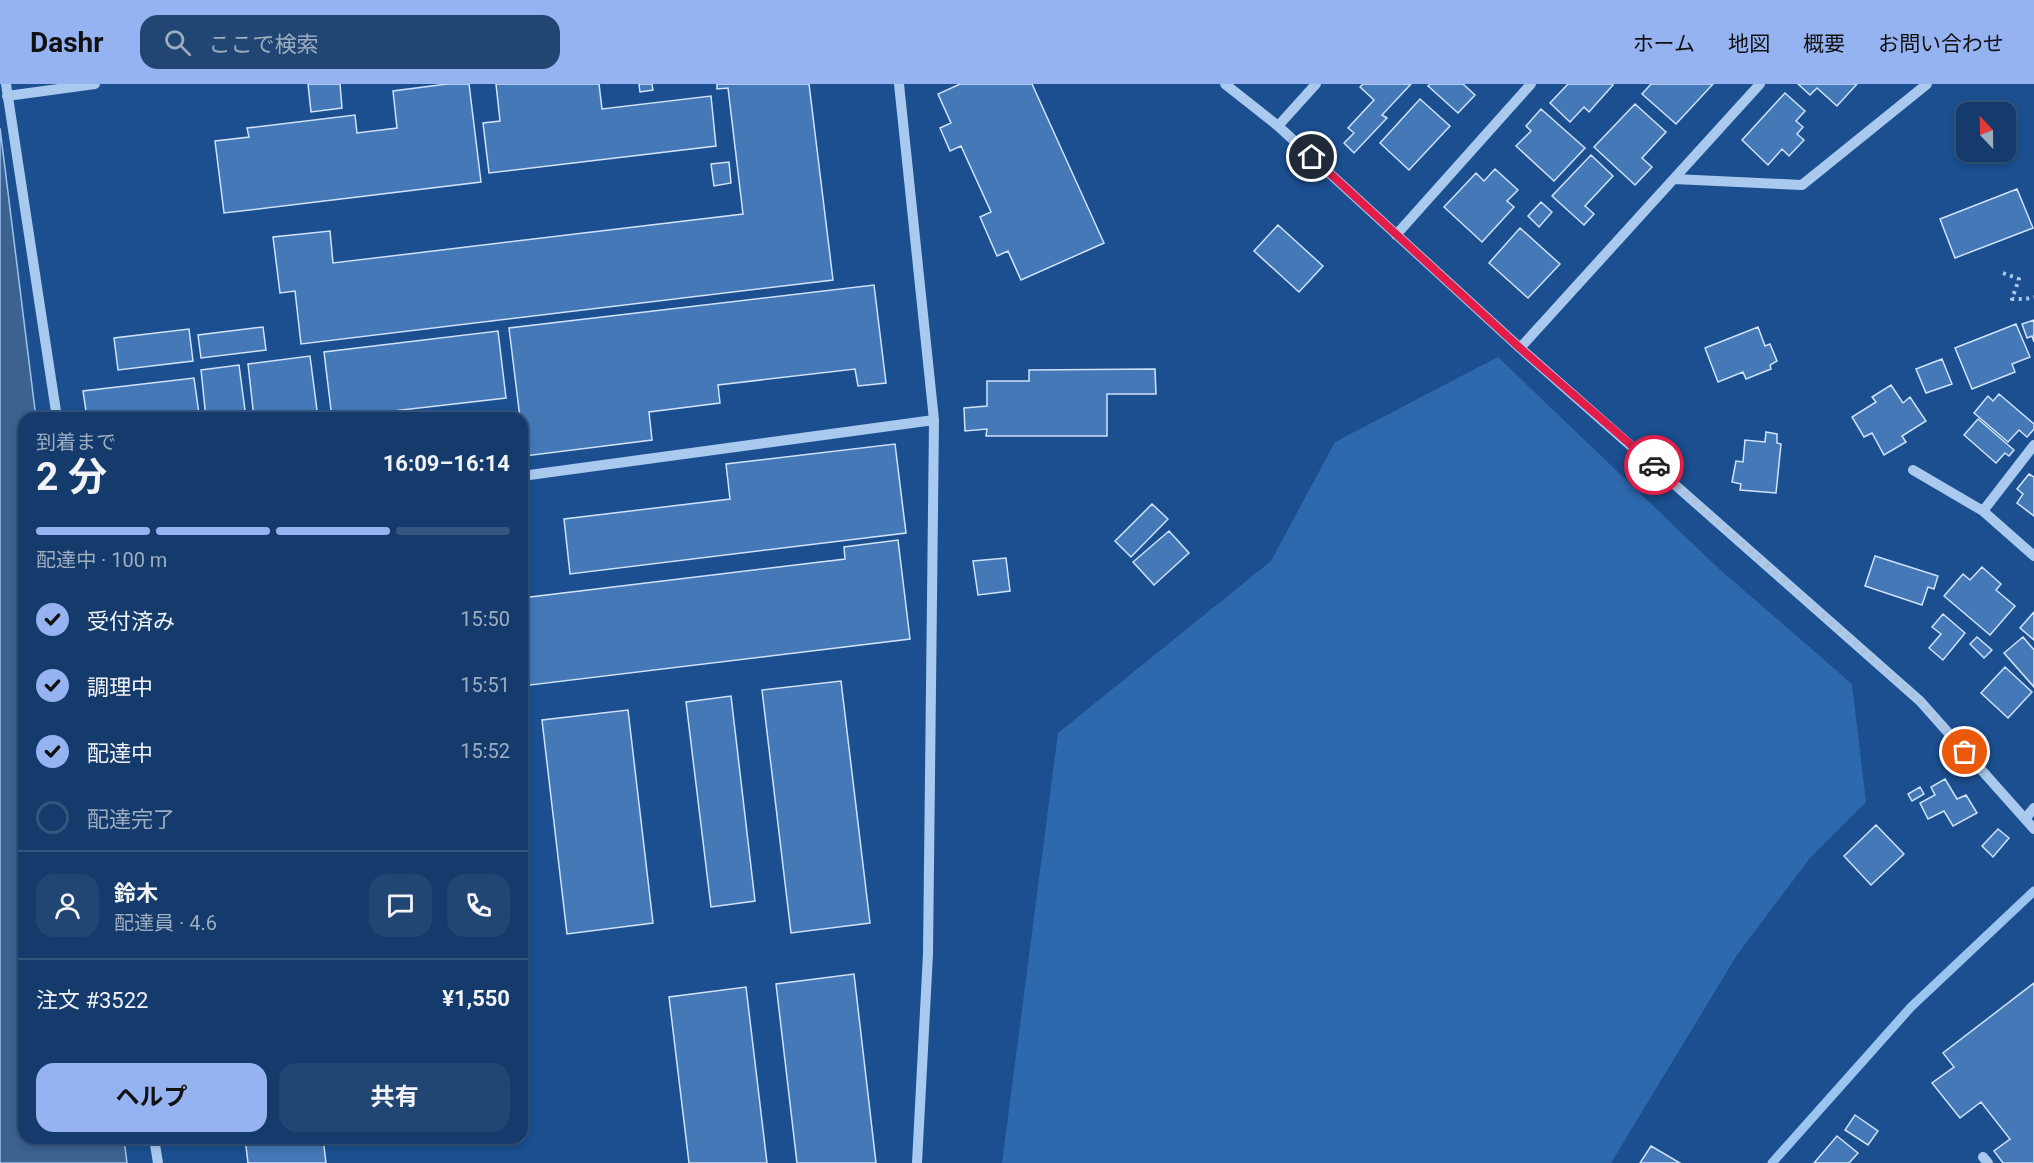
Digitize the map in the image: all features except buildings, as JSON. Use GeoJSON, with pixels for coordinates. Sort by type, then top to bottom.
{"type":"FeatureCollection","features":[{"type":"Feature","properties":{"kind":"street"},"geometry":{"type":"LineString","coordinates":[[56,412],[6,90],[95,84]]}},
{"type":"Feature","properties":{"kind":"street"},"geometry":{"type":"LineString","coordinates":[[899,84],[934,420],[928,954],[917,1163]]}},
{"type":"Feature","properties":{"kind":"street"},"geometry":{"type":"LineString","coordinates":[[1224,84],[1278,126],[1520,348],[1920,701],[2034,829]]}},
{"type":"Feature","properties":{"kind":"street"},"geometry":{"type":"LineString","coordinates":[[1278,126],[1316,84]]}},
{"type":"Feature","properties":{"kind":"street"},"geometry":{"type":"LineString","coordinates":[[1396,235],[1531,84]]}},
{"type":"Feature","properties":{"kind":"street"},"geometry":{"type":"LineString","coordinates":[[1520,348],[1760,84]]}},
{"type":"Feature","properties":{"kind":"street"},"geometry":{"type":"LineString","coordinates":[[1674,179],[1802,184],[1926,84]]}},
{"type":"Feature","properties":{"kind":"street"},"geometry":{"type":"LineString","coordinates":[[528,475],[934,420]]}},
{"type":"Feature","properties":{"kind":"street"},"geometry":{"type":"LineString","coordinates":[[1983,511],[2034,445]]}},
{"type":"Feature","properties":{"kind":"street"},"geometry":{"type":"LineString","coordinates":[[1913,470],[1983,511],[2034,556]]}},
{"type":"Feature","properties":{"kind":"street"},"geometry":{"type":"LineString","coordinates":[[2025,819],[2034,808]]}},
{"type":"Feature","properties":{"kind":"street"},"geometry":{"type":"LineString","coordinates":[[155,1144],[158,1163]]}},
{"type":"Feature","properties":{"kind":"path"},"geometry":{"type":"LineString","coordinates":[[2003,273],[2019,279],[2012,298],[2034,297]]}},
{"type":"Feature","properties":{"kind":"shaded area"},"geometry":{"type":"Polygon","coordinates":[[[0,128],[35,412],[18,412],[18,1144],[125,1144],[127,1163],[0,1163],[0,128]]]}},
{"type":"Feature","properties":{"kind":"shaded area"},"geometry":{"type":"Polygon","coordinates":[[[1498,357],[1717,567],[1852,684],[1866,802],[1810,858],[1737,955],[1611,1163],[1002,1163],[1058,733],[1271,561],[1335,442],[1498,357]]]}},
{"type":"Feature","properties":{"kind":"waterway"},"geometry":{"type":"LineString","coordinates":[[1772,1163],[1911,1007],[2034,891]]}},
{"type":"Feature","properties":{"kind":"way so far"},"geometry":{"type":"LineString","coordinates":[[1654,465],[1920,701],[1965,752]]}},
{"type":"Feature","properties":{"kind":"route"},"geometry":{"type":"LineString","coordinates":[[1312,157],[1520,348],[1654,465]]}}]}
